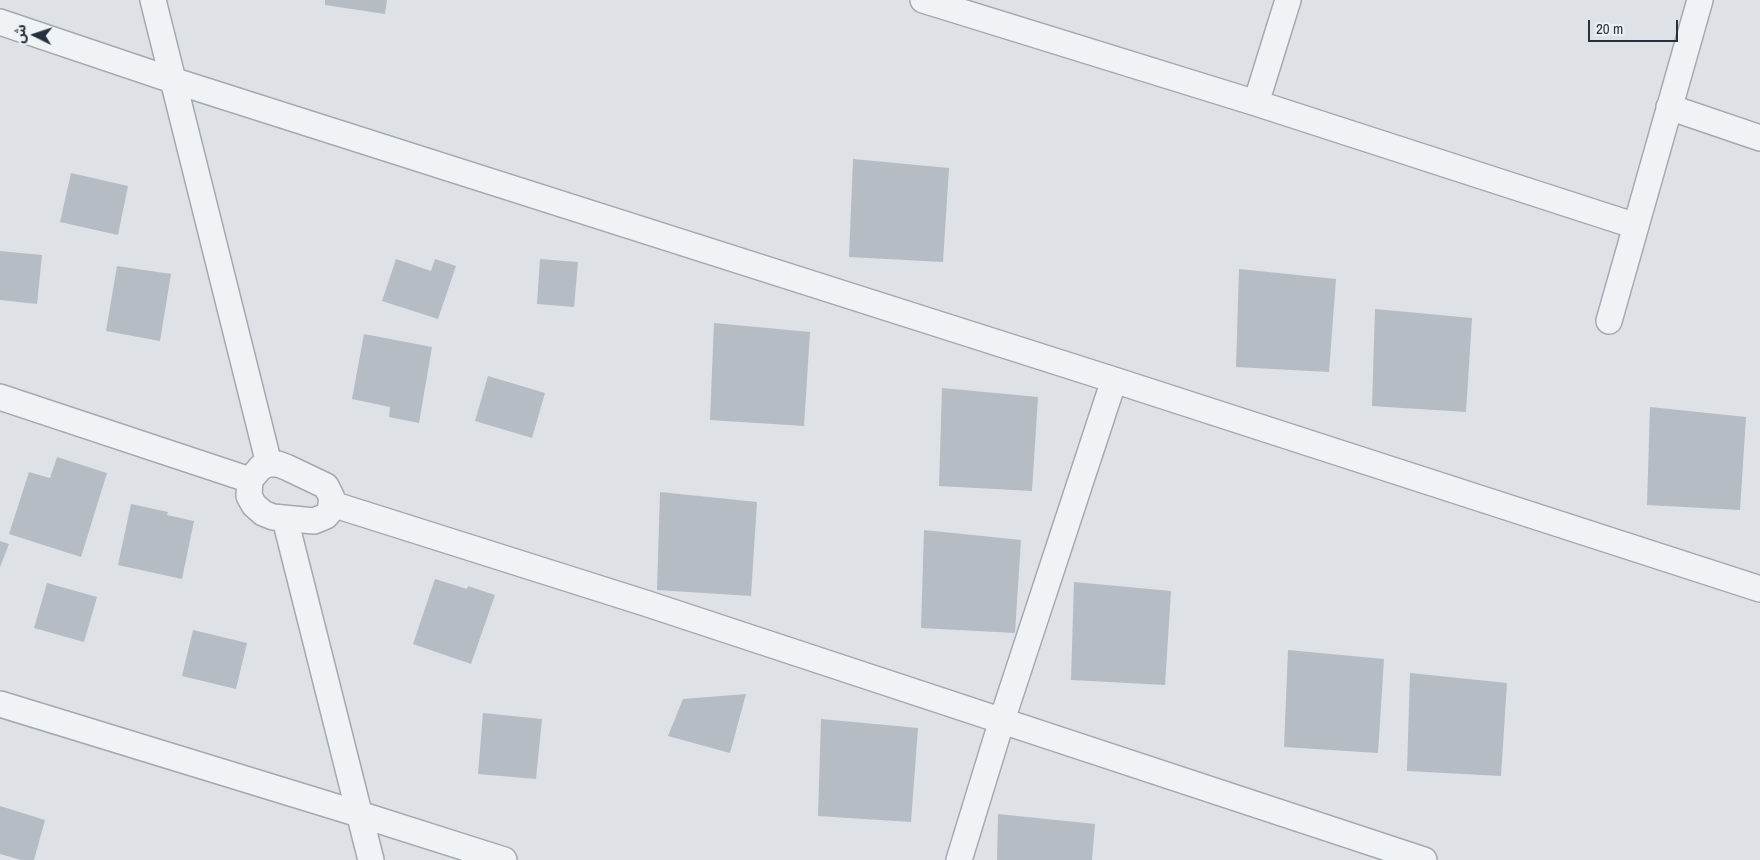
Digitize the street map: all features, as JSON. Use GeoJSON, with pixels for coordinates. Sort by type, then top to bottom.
{"type":"FeatureCollection","features":[{"type":"Feature","properties":{"kind":"street"},"geometry":{"type":"LineString","coordinates":[[153,0],[269,464]]}},
{"type":"Feature","properties":{"kind":"street"},"geometry":{"type":"LineString","coordinates":[[923,0],[1256,103],[1636,226]]}},
{"type":"Feature","properties":{"kind":"street"},"geometry":{"type":"LineString","coordinates":[[1256,103],[1288,0]]}},
{"type":"Feature","properties":{"kind":"street"},"geometry":{"type":"LineString","coordinates":[[1609,321],[1700,0]]}},
{"type":"Feature","properties":{"kind":"street"},"geometry":{"type":"LineString","coordinates":[[0,22],[172,80],[1114,380],[1760,589]]}},
{"type":"Feature","properties":{"kind":"street"},"geometry":{"type":"LineString","coordinates":[[1670,107],[1760,138]]}},
{"type":"Feature","properties":{"kind":"street"},"geometry":{"type":"LineString","coordinates":[[958,860],[1114,380]]}},
{"type":"Feature","properties":{"kind":"street"},"geometry":{"type":"LineString","coordinates":[[0,397],[250,480]]}},
{"type":"Feature","properties":{"kind":"street"},"geometry":{"type":"LineString","coordinates":[[269,464],[278,464],[286,467],[326,486],[330,491],[332,504],[326,516],[321,520],[314,521],[273,517],[254,505],[249,496],[250,480],[261,467],[269,464]]}},
{"type":"Feature","properties":{"kind":"street"},"geometry":{"type":"LineString","coordinates":[[332,504],[645,603],[1424,860]]}},
{"type":"Feature","properties":{"kind":"street"},"geometry":{"type":"LineString","coordinates":[[285,518],[371,860]]}},
{"type":"Feature","properties":{"kind":"street"},"geometry":{"type":"LineString","coordinates":[[0,704],[504,860]]}},
{"type":"Feature","properties":{"kind":"building"},"geometry":{"type":"Polygon","coordinates":[[[325,0],[387,0],[385,14],[325,5],[325,0]]]}},
{"type":"Feature","properties":{"kind":"building"},"geometry":{"type":"Polygon","coordinates":[[[853,159],[949,168],[943,262],[849,257],[853,159]]]}},
{"type":"Feature","properties":{"kind":"building"},"geometry":{"type":"Polygon","coordinates":[[[71,173],[128,186],[118,235],[60,222],[71,173]]]}},
{"type":"Feature","properties":{"kind":"building"},"geometry":{"type":"Polygon","coordinates":[[[0,251],[42,255],[37,304],[0,300],[0,251]]]}},
{"type":"Feature","properties":{"kind":"building"},"geometry":{"type":"Polygon","coordinates":[[[396,259],[431,271],[435,259],[456,266],[438,319],[382,301],[396,259]]]}},
{"type":"Feature","properties":{"kind":"building"},"geometry":{"type":"Polygon","coordinates":[[[540,259],[578,262],[574,307],[537,304],[540,259]]]}},
{"type":"Feature","properties":{"kind":"building"},"geometry":{"type":"Polygon","coordinates":[[[117,266],[171,274],[160,341],[106,331],[117,266]]]}},
{"type":"Feature","properties":{"kind":"building"},"geometry":{"type":"Polygon","coordinates":[[[1239,269],[1336,279],[1329,372],[1236,367],[1239,269]]]}},
{"type":"Feature","properties":{"kind":"building"},"geometry":{"type":"Polygon","coordinates":[[[1375,309],[1472,318],[1466,412],[1372,406],[1375,309]]]}},
{"type":"Feature","properties":{"kind":"building"},"geometry":{"type":"Polygon","coordinates":[[[714,323],[810,332],[804,426],[710,420],[714,323]]]}},
{"type":"Feature","properties":{"kind":"building"},"geometry":{"type":"Polygon","coordinates":[[[364,334],[432,347],[419,423],[389,417],[390,407],[352,399],[364,334]]]}},
{"type":"Feature","properties":{"kind":"building"},"geometry":{"type":"Polygon","coordinates":[[[488,376],[545,393],[532,438],[475,421],[488,376]]]}},
{"type":"Feature","properties":{"kind":"building"},"geometry":{"type":"Polygon","coordinates":[[[942,388],[1038,397],[1032,491],[939,486],[942,388]]]}},
{"type":"Feature","properties":{"kind":"building"},"geometry":{"type":"Polygon","coordinates":[[[1650,407],[1746,417],[1740,510],[1647,505],[1650,407]]]}},
{"type":"Feature","properties":{"kind":"building"},"geometry":{"type":"Polygon","coordinates":[[[57,457],[107,473],[81,557],[9,534],[29,472],[50,478],[57,457]]]}},
{"type":"Feature","properties":{"kind":"building"},"geometry":{"type":"Polygon","coordinates":[[[660,492],[757,502],[751,596],[657,590],[660,492]]]}},
{"type":"Feature","properties":{"kind":"building"},"geometry":{"type":"Polygon","coordinates":[[[131,504],[168,512],[167,515],[194,521],[182,579],[118,565],[131,504]]]}},
{"type":"Feature","properties":{"kind":"building"},"geometry":{"type":"Polygon","coordinates":[[[924,530],[1021,540],[1015,633],[921,628],[924,530]]]}},
{"type":"Feature","properties":{"kind":"building"},"geometry":{"type":"Polygon","coordinates":[[[0,541],[9,544],[0,567],[0,541]]]}},
{"type":"Feature","properties":{"kind":"building"},"geometry":{"type":"Polygon","coordinates":[[[435,579],[467,589],[468,586],[495,595],[471,664],[413,644],[435,579]]]}},
{"type":"Feature","properties":{"kind":"building"},"geometry":{"type":"Polygon","coordinates":[[[1074,582],[1171,591],[1165,685],[1071,680],[1074,582]]]}},
{"type":"Feature","properties":{"kind":"building"},"geometry":{"type":"Polygon","coordinates":[[[47,583],[97,597],[84,642],[34,628],[47,583]]]}},
{"type":"Feature","properties":{"kind":"building"},"geometry":{"type":"Polygon","coordinates":[[[193,630],[247,643],[236,689],[182,676],[193,630]]]}},
{"type":"Feature","properties":{"kind":"building"},"geometry":{"type":"Polygon","coordinates":[[[1288,650],[1384,659],[1378,753],[1284,747],[1288,650]]]}},
{"type":"Feature","properties":{"kind":"building"},"geometry":{"type":"Polygon","coordinates":[[[1410,673],[1507,683],[1501,776],[1407,771],[1410,673]]]}},
{"type":"Feature","properties":{"kind":"building"},"geometry":{"type":"Polygon","coordinates":[[[746,694],[730,753],[668,736],[683,699],[746,694]]]}},
{"type":"Feature","properties":{"kind":"building"},"geometry":{"type":"Polygon","coordinates":[[[483,713],[542,719],[536,779],[478,774],[483,713]]]}},
{"type":"Feature","properties":{"kind":"building"},"geometry":{"type":"Polygon","coordinates":[[[821,719],[918,728],[911,822],[818,816],[821,719]]]}},
{"type":"Feature","properties":{"kind":"building"},"geometry":{"type":"Polygon","coordinates":[[[0,806],[45,820],[34,860],[21,860],[0,854],[0,806]]]}},
{"type":"Feature","properties":{"kind":"building"},"geometry":{"type":"Polygon","coordinates":[[[998,814],[1095,824],[1092,860],[997,860],[998,814]]]}}]}
